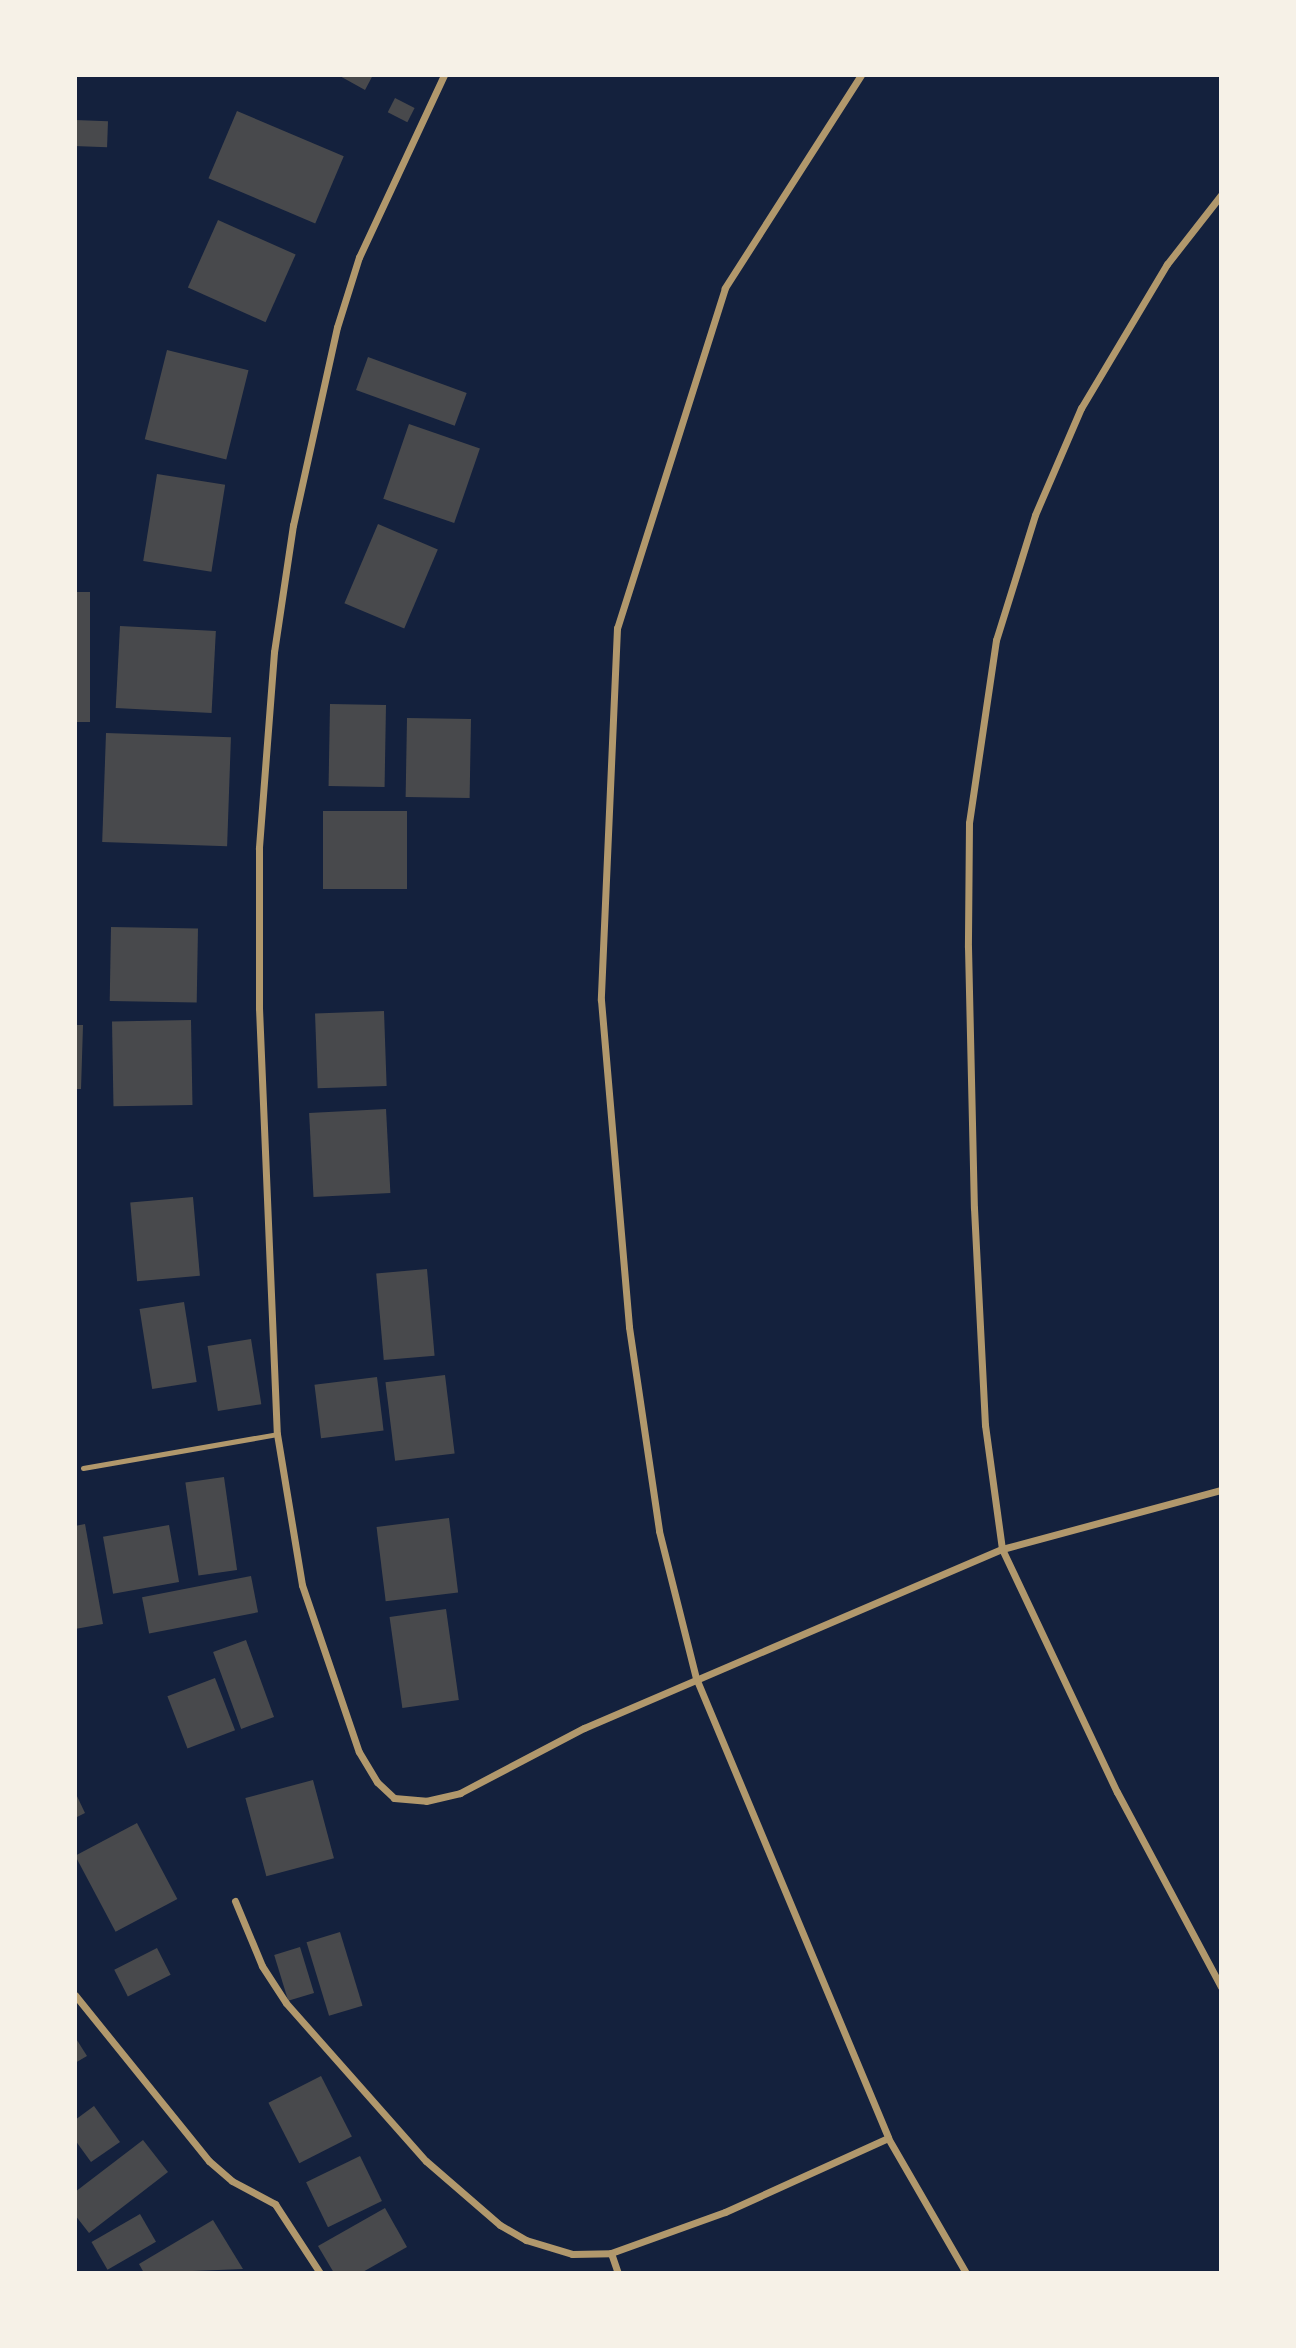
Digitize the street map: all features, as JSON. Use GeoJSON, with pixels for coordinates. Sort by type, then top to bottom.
{"type":"FeatureCollection","features":[{"type":"Feature","properties":{"kind":"street"},"geometry":{"type":"LineString","coordinates":[[444,75],[359,257],[338,327],[293,525],[274,652],[259,848],[259,1008],[277,1434],[302,1585],[359,1752],[377,1782],[394,1798],[426,1801],[460,1793],[584,1728],[1002,1549],[1221,1490]]}},
{"type":"Feature","properties":{"kind":"street"},"geometry":{"type":"LineString","coordinates":[[861,75],[725,288],[617,628],[601,1000],[629,1327],[659,1531],[696,1678],[888,2138],[966,2273]]}},
{"type":"Feature","properties":{"kind":"street"},"geometry":{"type":"LineString","coordinates":[[1221,195],[1167,264],[1081,408],[1035,515],[996,640],[969,823],[968,947],[974,1208],[985,1425],[1002,1549],[1116,1792],[1221,1987]]}},
{"type":"Feature","properties":{"kind":"street"},"geometry":{"type":"LineString","coordinates":[[235,1901],[262,1966],[286,2003],[426,2161],[500,2225],[526,2240],[572,2254],[611,2253],[726,2211],[888,2138]]}},
{"type":"Feature","properties":{"kind":"street"},"geometry":{"type":"LineString","coordinates":[[75,1995],[209,2161],[232,2181],[275,2204],[320,2273]]}},
{"type":"Feature","properties":{"kind":"street"},"geometry":{"type":"LineString","coordinates":[[611,2253],[618,2273]]}},
{"type":"Feature","properties":{"kind":"lane"},"geometry":{"type":"LineString","coordinates":[[83,1468],[277,1434]]}},
{"type":"Feature","properties":{"kind":"building"},"geometry":{"type":"Polygon","coordinates":[[[338,75],[373,75],[365,90],[338,75]]]}},
{"type":"Feature","properties":{"kind":"building"},"geometry":{"type":"Polygon","coordinates":[[[395,98],[415,108],[407,122],[388,112],[395,98]]]}},
{"type":"Feature","properties":{"kind":"building"},"geometry":{"type":"Polygon","coordinates":[[[237,111],[344,156],[315,224],[208,178],[237,111]]]}},
{"type":"Feature","properties":{"kind":"building"},"geometry":{"type":"Polygon","coordinates":[[[75,120],[108,121],[107,147],[75,146],[75,120]]]}},
{"type":"Feature","properties":{"kind":"building"},"geometry":{"type":"Polygon","coordinates":[[[218,220],[296,255],[266,322],[188,288],[218,220]]]}},
{"type":"Feature","properties":{"kind":"building"},"geometry":{"type":"Polygon","coordinates":[[[167,350],[249,370],[226,460],[145,439],[167,350]]]}},
{"type":"Feature","properties":{"kind":"building"},"geometry":{"type":"Polygon","coordinates":[[[368,357],[467,393],[455,426],[356,390],[368,357]]]}},
{"type":"Feature","properties":{"kind":"building"},"geometry":{"type":"Polygon","coordinates":[[[409,424],[480,448],[454,523],[383,499],[409,424]]]}},
{"type":"Feature","properties":{"kind":"building"},"geometry":{"type":"Polygon","coordinates":[[[157,474],[225,485],[211,572],[143,561],[157,474]]]}},
{"type":"Feature","properties":{"kind":"building"},"geometry":{"type":"Polygon","coordinates":[[[378,524],[438,549],[404,629],[344,603],[378,524]]]}},
{"type":"Feature","properties":{"kind":"building"},"geometry":{"type":"Polygon","coordinates":[[[75,592],[90,592],[90,722],[75,722],[75,592]]]}},
{"type":"Feature","properties":{"kind":"building"},"geometry":{"type":"Polygon","coordinates":[[[120,626],[216,631],[212,713],[116,708],[120,626]]]}},
{"type":"Feature","properties":{"kind":"building"},"geometry":{"type":"Polygon","coordinates":[[[330,704],[386,705],[385,787],[329,786],[330,704]]]}},
{"type":"Feature","properties":{"kind":"building"},"geometry":{"type":"Polygon","coordinates":[[[407,718],[471,719],[470,798],[406,797],[407,718]]]}},
{"type":"Feature","properties":{"kind":"building"},"geometry":{"type":"Polygon","coordinates":[[[106,733],[231,737],[227,846],[102,842],[106,733]]]}},
{"type":"Feature","properties":{"kind":"building"},"geometry":{"type":"Polygon","coordinates":[[[323,811],[407,811],[407,889],[323,889],[323,811]]]}},
{"type":"Feature","properties":{"kind":"building"},"geometry":{"type":"Polygon","coordinates":[[[111,927],[198,929],[197,1003],[110,1001],[111,927]]]}},
{"type":"Feature","properties":{"kind":"building"},"geometry":{"type":"Polygon","coordinates":[[[384,1011],[387,1086],[318,1088],[315,1013],[384,1011]]]}},
{"type":"Feature","properties":{"kind":"building"},"geometry":{"type":"Polygon","coordinates":[[[191,1020],[192,1105],[113,1106],[112,1021],[191,1020]]]}},
{"type":"Feature","properties":{"kind":"building"},"geometry":{"type":"Polygon","coordinates":[[[75,1025],[83,1025],[81,1089],[75,1089],[75,1025]]]}},
{"type":"Feature","properties":{"kind":"building"},"geometry":{"type":"Polygon","coordinates":[[[386,1109],[390,1193],[314,1197],[309,1113],[386,1109]]]}},
{"type":"Feature","properties":{"kind":"building"},"geometry":{"type":"Polygon","coordinates":[[[193,1197],[200,1276],[137,1281],[130,1202],[193,1197]]]}},
{"type":"Feature","properties":{"kind":"building"},"geometry":{"type":"Polygon","coordinates":[[[427,1269],[435,1356],[384,1360],[376,1273],[427,1269]]]}},
{"type":"Feature","properties":{"kind":"building"},"geometry":{"type":"Polygon","coordinates":[[[184,1302],[197,1382],[152,1389],[140,1309],[184,1302]]]}},
{"type":"Feature","properties":{"kind":"building"},"geometry":{"type":"Polygon","coordinates":[[[251,1339],[261,1404],[218,1411],[208,1346],[251,1339]]]}},
{"type":"Feature","properties":{"kind":"building"},"geometry":{"type":"Polygon","coordinates":[[[445,1375],[455,1453],[395,1461],[385,1382],[445,1375]]]}},
{"type":"Feature","properties":{"kind":"building"},"geometry":{"type":"Polygon","coordinates":[[[377,1377],[384,1431],[321,1438],[314,1385],[377,1377]]]}},
{"type":"Feature","properties":{"kind":"building"},"geometry":{"type":"Polygon","coordinates":[[[224,1477],[237,1570],[198,1576],[185,1482],[224,1477]]]}},
{"type":"Feature","properties":{"kind":"building"},"geometry":{"type":"Polygon","coordinates":[[[449,1518],[458,1592],[386,1601],[377,1527],[449,1518]]]}},
{"type":"Feature","properties":{"kind":"building"},"geometry":{"type":"Polygon","coordinates":[[[85,1524],[103,1624],[75,1629],[75,1526],[85,1524]]]}},
{"type":"Feature","properties":{"kind":"building"},"geometry":{"type":"Polygon","coordinates":[[[169,1525],[179,1582],[113,1594],[103,1537],[169,1525]]]}},
{"type":"Feature","properties":{"kind":"building"},"geometry":{"type":"Polygon","coordinates":[[[251,1576],[258,1612],[149,1634],[142,1597],[251,1576]]]}},
{"type":"Feature","properties":{"kind":"building"},"geometry":{"type":"Polygon","coordinates":[[[446,1609],[459,1700],[402,1708],[390,1617],[446,1609]]]}},
{"type":"Feature","properties":{"kind":"building"},"geometry":{"type":"Polygon","coordinates":[[[246,1640],[274,1717],[241,1729],[213,1652],[246,1640]]]}},
{"type":"Feature","properties":{"kind":"building"},"geometry":{"type":"Polygon","coordinates":[[[215,1678],[235,1730],[187,1749],[167,1696],[215,1678]]]}},
{"type":"Feature","properties":{"kind":"building"},"geometry":{"type":"Polygon","coordinates":[[[313,1780],[334,1858],[266,1876],[245,1798],[313,1780]]]}},
{"type":"Feature","properties":{"kind":"building"},"geometry":{"type":"Polygon","coordinates":[[[75,1792],[85,1813],[75,1818],[75,1792]]]}},
{"type":"Feature","properties":{"kind":"building"},"geometry":{"type":"Polygon","coordinates":[[[137,1823],[177,1899],[116,1932],[75,1856],[137,1823]]]}},
{"type":"Feature","properties":{"kind":"building"},"geometry":{"type":"Polygon","coordinates":[[[340,1932],[363,2006],[329,2016],[307,1942],[340,1932]]]}},
{"type":"Feature","properties":{"kind":"building"},"geometry":{"type":"Polygon","coordinates":[[[300,1947],[314,1993],[288,2001],[274,1955],[300,1947]]]}},
{"type":"Feature","properties":{"kind":"building"},"geometry":{"type":"Polygon","coordinates":[[[157,1948],[171,1975],[128,1997],[114,1970],[157,1948]]]}},
{"type":"Feature","properties":{"kind":"building"},"geometry":{"type":"Polygon","coordinates":[[[75,2037],[87,2056],[75,2063],[75,2037]]]}},
{"type":"Feature","properties":{"kind":"building"},"geometry":{"type":"Polygon","coordinates":[[[321,2076],[352,2137],[299,2163],[268,2103],[321,2076]]]}},
{"type":"Feature","properties":{"kind":"building"},"geometry":{"type":"Polygon","coordinates":[[[94,2106],[120,2142],[91,2162],[75,2140],[75,2120],[94,2106]]]}},
{"type":"Feature","properties":{"kind":"building"},"geometry":{"type":"Polygon","coordinates":[[[143,2140],[168,2172],[89,2233],[75,2215],[75,2192],[143,2140]]]}},
{"type":"Feature","properties":{"kind":"building"},"geometry":{"type":"Polygon","coordinates":[[[360,2156],[382,2201],[328,2227],[306,2182],[360,2156]]]}},
{"type":"Feature","properties":{"kind":"building"},"geometry":{"type":"Polygon","coordinates":[[[385,2208],[407,2247],[361,2273],[334,2273],[318,2246],[385,2208]]]}},
{"type":"Feature","properties":{"kind":"building"},"geometry":{"type":"Polygon","coordinates":[[[140,2214],[156,2242],[108,2270],[92,2242],[140,2214]]]}},
{"type":"Feature","properties":{"kind":"building"},"geometry":{"type":"Polygon","coordinates":[[[213,2220],[243,2269],[144,2273],[139,2264],[213,2220]]]}}]}
